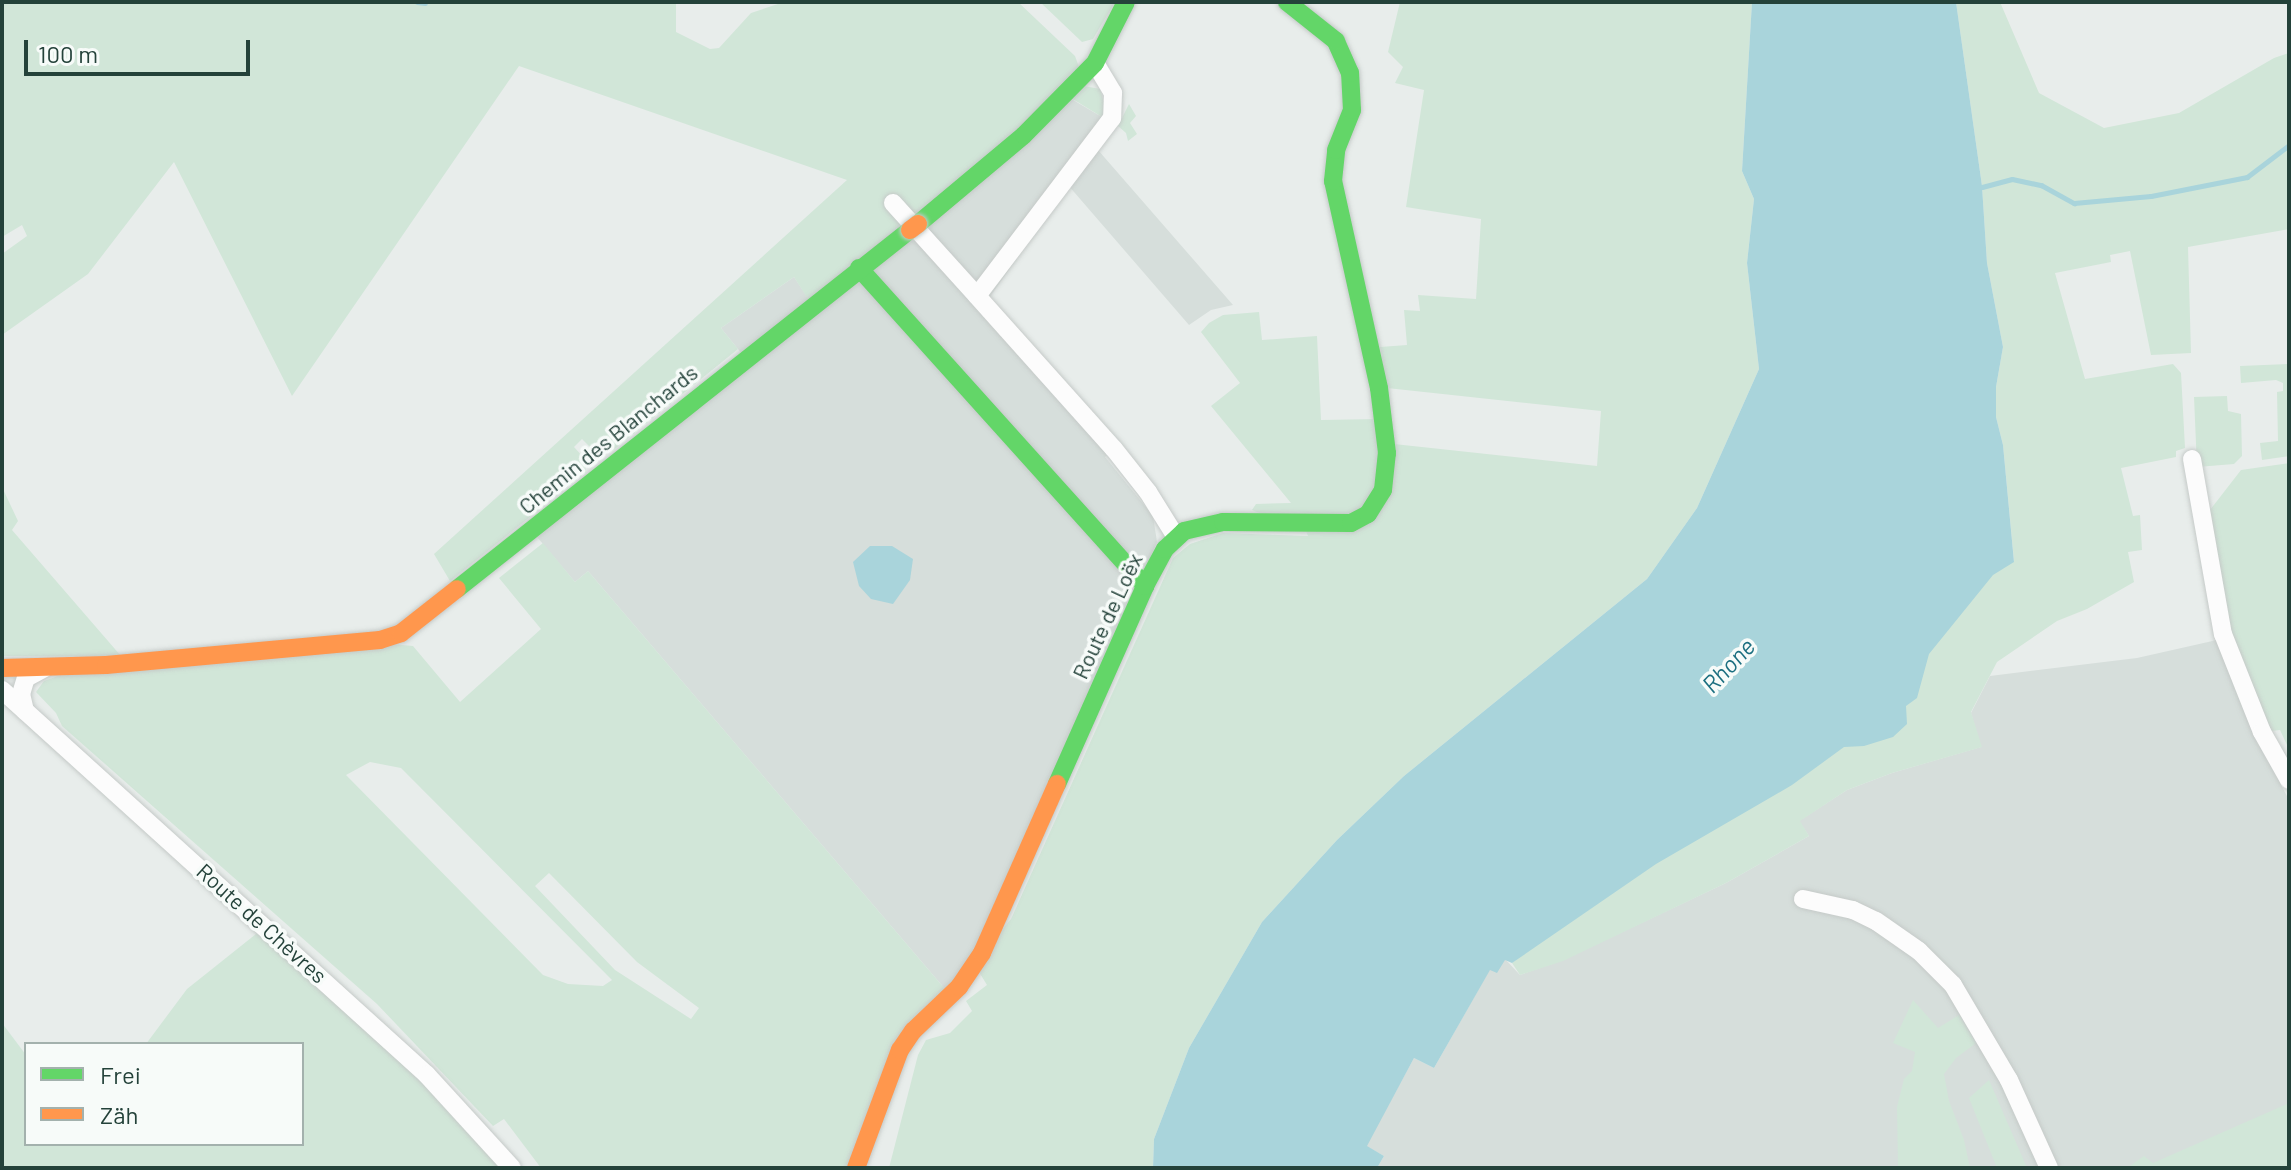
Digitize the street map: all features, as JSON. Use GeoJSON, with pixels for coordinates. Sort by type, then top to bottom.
{"type":"FeatureCollection","features":[{"type":"Feature","properties":{"kind":"street","name":"Chemin des Blanchards"},"geometry":{"type":"LineString","coordinates":[[2,668],[45,668],[380,640],[401,633],[914,227],[1024,135],[1095,63],[1126,2]]}},
{"type":"Feature","properties":{"kind":"street"},"geometry":{"type":"LineString","coordinates":[[893,203],[1114,449],[1148,492],[1176,537],[1194,528],[1245,520],[1351,523],[1374,507],[1386,480],[1386,434],[1379,388],[1333,181],[1336,150],[1352,110],[1350,73],[1336,41],[1287,2]]}},
{"type":"Feature","properties":{"kind":"street"},"geometry":{"type":"LineString","coordinates":[[977,296],[1112,118],[1113,93],[1095,63]]}},
{"type":"Feature","properties":{"kind":"street"},"geometry":{"type":"LineString","coordinates":[[859,268],[1145,586]]}},
{"type":"Feature","properties":{"kind":"street"},"geometry":{"type":"LineString","coordinates":[[2192,459],[2223,634],[2262,732],[2289,780]]}},
{"type":"Feature","properties":{"kind":"street","name":"Route de Loëx"},"geometry":{"type":"LineString","coordinates":[[856,1168],[900,1050],[913,1031],[959,987],[982,953],[1145,586],[1160,556],[1176,537]]}},
{"type":"Feature","properties":{"kind":"street"},"geometry":{"type":"LineString","coordinates":[[25,711],[21,694],[26,678],[45,668]]}},
{"type":"Feature","properties":{"kind":"street","name":"Route de Chèvres"},"geometry":{"type":"LineString","coordinates":[[2,690],[396,1046],[512,1168]]}},
{"type":"Feature","properties":{"kind":"street"},"geometry":{"type":"LineString","coordinates":[[1803,899],[1853,910],[1876,921],[1919,951],[1953,985],[2009,1080],[2049,1168]]}},
{"type":"Feature","properties":{"kind":"shaded area"},"geometry":{"type":"Polygon","coordinates":[[[1058,91],[1117,126],[1098,150],[1233,305],[1211,310],[1189,325],[1068,185],[985,304],[1114,449],[1105,457],[1153,516],[1157,542],[967,968],[945,989],[588,571],[575,582],[532,531],[746,359],[721,328],[794,277],[808,298],[1058,91]]]}},
{"type":"Feature","properties":{"kind":"shaded area"},"geometry":{"type":"Polygon","coordinates":[[[2217,640],[2254,733],[2289,800],[2289,1168],[1377,1168],[1384,1156],[1366,1146],[1414,1058],[1434,1068],[1490,969],[1505,959],[1520,975],[1563,960],[1726,883],[1809,836],[1799,821],[1847,790],[1892,773],[1981,747],[1971,713],[1990,676],[2137,658],[2217,640]]]}},
{"type":"Feature","properties":{"kind":"green space"},"geometry":{"type":"Polygon","coordinates":[[[2,2],[676,2],[676,32],[710,49],[719,48],[751,13],[784,2],[1018,2],[1075,56],[1079,67],[1017,132],[808,299],[794,277],[721,328],[738,349],[611,452],[593,450],[582,439],[574,447],[584,458],[586,472],[450,581],[434,554],[847,180],[519,66],[292,396],[174,162],[88,274],[2,335],[2,254],[27,236],[22,225],[2,237],[2,2]]]}},
{"type":"Feature","properties":{"kind":"green space"},"geometry":{"type":"Polygon","coordinates":[[[1040,2],[1115,2],[1093,39],[1082,42],[1040,2]]]}},
{"type":"Feature","properties":{"kind":"green space"},"geometry":{"type":"Polygon","coordinates":[[[1400,2],[1752,2],[1742,171],[1754,199],[1747,263],[1759,369],[1697,508],[1647,579],[1404,776],[1337,840],[1262,922],[1189,1048],[1154,1139],[1153,1168],[889,1168],[918,1055],[926,1040],[950,1033],[972,1011],[966,1001],[987,985],[979,972],[998,935],[1011,919],[1173,558],[1190,544],[1223,533],[1308,536],[1306,531],[1252,510],[1256,504],[1291,503],[1211,406],[1240,383],[1201,332],[1209,323],[1223,315],[1259,312],[1262,340],[1317,336],[1321,420],[1379,419],[1394,444],[1597,466],[1601,411],[1387,388],[1380,347],[1407,345],[1404,310],[1420,311],[1418,295],[1476,299],[1481,219],[1406,207],[1424,90],[1395,83],[1403,67],[1388,52],[1400,2]]]}},
{"type":"Feature","properties":{"kind":"green space"},"geometry":{"type":"Polygon","coordinates":[[[1956,2],[2000,2],[2039,93],[2104,128],[2179,113],[2274,58],[2289,53],[2289,229],[2188,247],[2191,353],[2151,355],[2130,251],[2110,255],[2111,262],[2055,273],[2085,379],[2173,364],[2181,373],[2185,448],[2176,451],[2176,457],[2121,468],[2133,516],[2140,515],[2142,550],[2128,552],[2134,582],[2087,609],[2057,621],[1997,662],[1971,712],[1982,747],[1892,773],[1847,790],[1800,821],[1809,836],[1726,883],[1563,961],[1520,975],[1512,963],[1953,597],[2014,561],[2003,445],[1996,417],[1996,387],[2003,347],[1987,263],[1982,186],[1956,2]]]}},
{"type":"Feature","properties":{"kind":"green space"},"geometry":{"type":"Polygon","coordinates":[[[1084,86],[1100,89],[1105,106],[1102,117],[1071,98],[1084,86]]]}},
{"type":"Feature","properties":{"kind":"green space"},"geometry":{"type":"Polygon","coordinates":[[[1129,104],[1136,116],[1130,123],[1137,134],[1128,141],[1126,133],[1118,126],[1129,104]]]}},
{"type":"Feature","properties":{"kind":"green space"},"geometry":{"type":"Polygon","coordinates":[[[2289,364],[2289,456],[2262,460],[2260,443],[2278,441],[2277,392],[2283,391],[2283,383],[2276,380],[2241,383],[2240,366],[2289,364]]]}},
{"type":"Feature","properties":{"kind":"green space"},"geometry":{"type":"Polygon","coordinates":[[[2227,396],[2228,411],[2241,414],[2242,456],[2234,464],[2197,467],[2194,397],[2227,396]]]}},
{"type":"Feature","properties":{"kind":"green space"},"geometry":{"type":"Polygon","coordinates":[[[2289,463],[2289,749],[2280,730],[2271,731],[2236,648],[2227,616],[2210,510],[2241,470],[2289,463]]]}},
{"type":"Feature","properties":{"kind":"green space"},"geometry":{"type":"Polygon","coordinates":[[[2,487],[18,521],[12,530],[121,656],[2,656],[2,487]]]}},
{"type":"Feature","properties":{"kind":"green space"},"geometry":{"type":"Polygon","coordinates":[[[543,543],[575,582],[588,571],[945,989],[845,1168],[541,1168],[504,1119],[493,1126],[377,1004],[62,726],[56,713],[36,692],[44,681],[58,676],[391,644],[413,646],[460,702],[541,629],[499,578],[543,543]],[[370,762],[346,775],[543,975],[568,984],[603,986],[612,980],[401,768],[370,762]],[[549,873],[535,886],[615,970],[691,1019],[699,1008],[637,962],[549,873]]]}},
{"type":"Feature","properties":{"kind":"green space"},"geometry":{"type":"Polygon","coordinates":[[[261,930],[424,1081],[503,1168],[2,1168],[2,1023],[24,1052],[24,1146],[304,1146],[304,1042],[147,1042],[187,989],[261,930]]]}},
{"type":"Feature","properties":{"kind":"green space"},"geometry":{"type":"Polygon","coordinates":[[[1913,1000],[1938,1028],[1959,1015],[1976,1043],[1956,1058],[1944,1074],[1970,1168],[1898,1167],[1897,1107],[1904,1079],[1912,1071],[1915,1052],[1893,1043],[1913,1000]]]}},
{"type":"Feature","properties":{"kind":"green space"},"geometry":{"type":"Polygon","coordinates":[[[1989,1080],[2027,1168],[1997,1168],[1969,1098],[1989,1080]]]}},
{"type":"Feature","properties":{"kind":"green space"},"geometry":{"type":"Polygon","coordinates":[[[2289,1103],[2289,1168],[2127,1168],[2144,1156],[2153,1163],[2289,1103]]]}},
{"type":"Feature","properties":{"kind":"water","name":"Rhone"},"geometry":{"type":"Polygon","coordinates":[[[1752,2],[1956,2],[1982,186],[1987,263],[2003,347],[1996,387],[1996,417],[2003,445],[2014,562],[1993,575],[1929,654],[1917,698],[1906,706],[1907,724],[1893,737],[1864,746],[1844,747],[1792,785],[1656,864],[1512,963],[1505,960],[1497,973],[1490,970],[1434,1068],[1414,1058],[1367,1146],[1384,1156],[1377,1168],[1153,1168],[1154,1139],[1189,1048],[1262,922],[1337,840],[1404,776],[1647,579],[1697,508],[1759,369],[1747,263],[1754,199],[1742,171],[1752,2]]]}},
{"type":"Feature","properties":{"kind":"water"},"geometry":{"type":"Polygon","coordinates":[[[870,546],[892,546],[913,559],[910,580],[893,604],[871,599],[859,586],[853,562],[870,546]]]}},
{"type":"Feature","properties":{"kind":"waterway"},"geometry":{"type":"LineString","coordinates":[[417,2],[425,3]]}},
{"type":"Feature","properties":{"kind":"waterway"},"geometry":{"type":"LineString","coordinates":[[1982,187],[2012,179],[2041,185],[2074,203],[2151,196],[2247,177],[2289,145]]}},
{"type":"Feature","properties":{"kind":"traffic: fast"},"geometry":{"type":"LineString","coordinates":[[918,224],[1024,135],[1095,63],[1126,2]]}},
{"type":"Feature","properties":{"kind":"traffic: fast"},"geometry":{"type":"LineString","coordinates":[[1057,784],[1145,586],[1165,549],[1184,531],[1223,522],[1351,523],[1368,514],[1383,490],[1387,453],[1379,388],[1333,181],[1336,150],[1352,110],[1350,73],[1336,41],[1287,2]]}},
{"type":"Feature","properties":{"kind":"traffic: fast"},"geometry":{"type":"LineString","coordinates":[[457,589],[910,230]]}},
{"type":"Feature","properties":{"kind":"traffic: fast"},"geometry":{"type":"LineString","coordinates":[[859,268],[1145,586]]}},
{"type":"Feature","properties":{"kind":"traffic: slow"},"geometry":{"type":"LineString","coordinates":[[910,230],[918,224]]}},
{"type":"Feature","properties":{"kind":"traffic: slow"},"geometry":{"type":"LineString","coordinates":[[2,668],[106,665],[380,640],[401,633],[457,589]]}},
{"type":"Feature","properties":{"kind":"traffic: slow"},"geometry":{"type":"LineString","coordinates":[[856,1168],[900,1050],[913,1031],[959,987],[982,953],[1057,784]]}}]}
